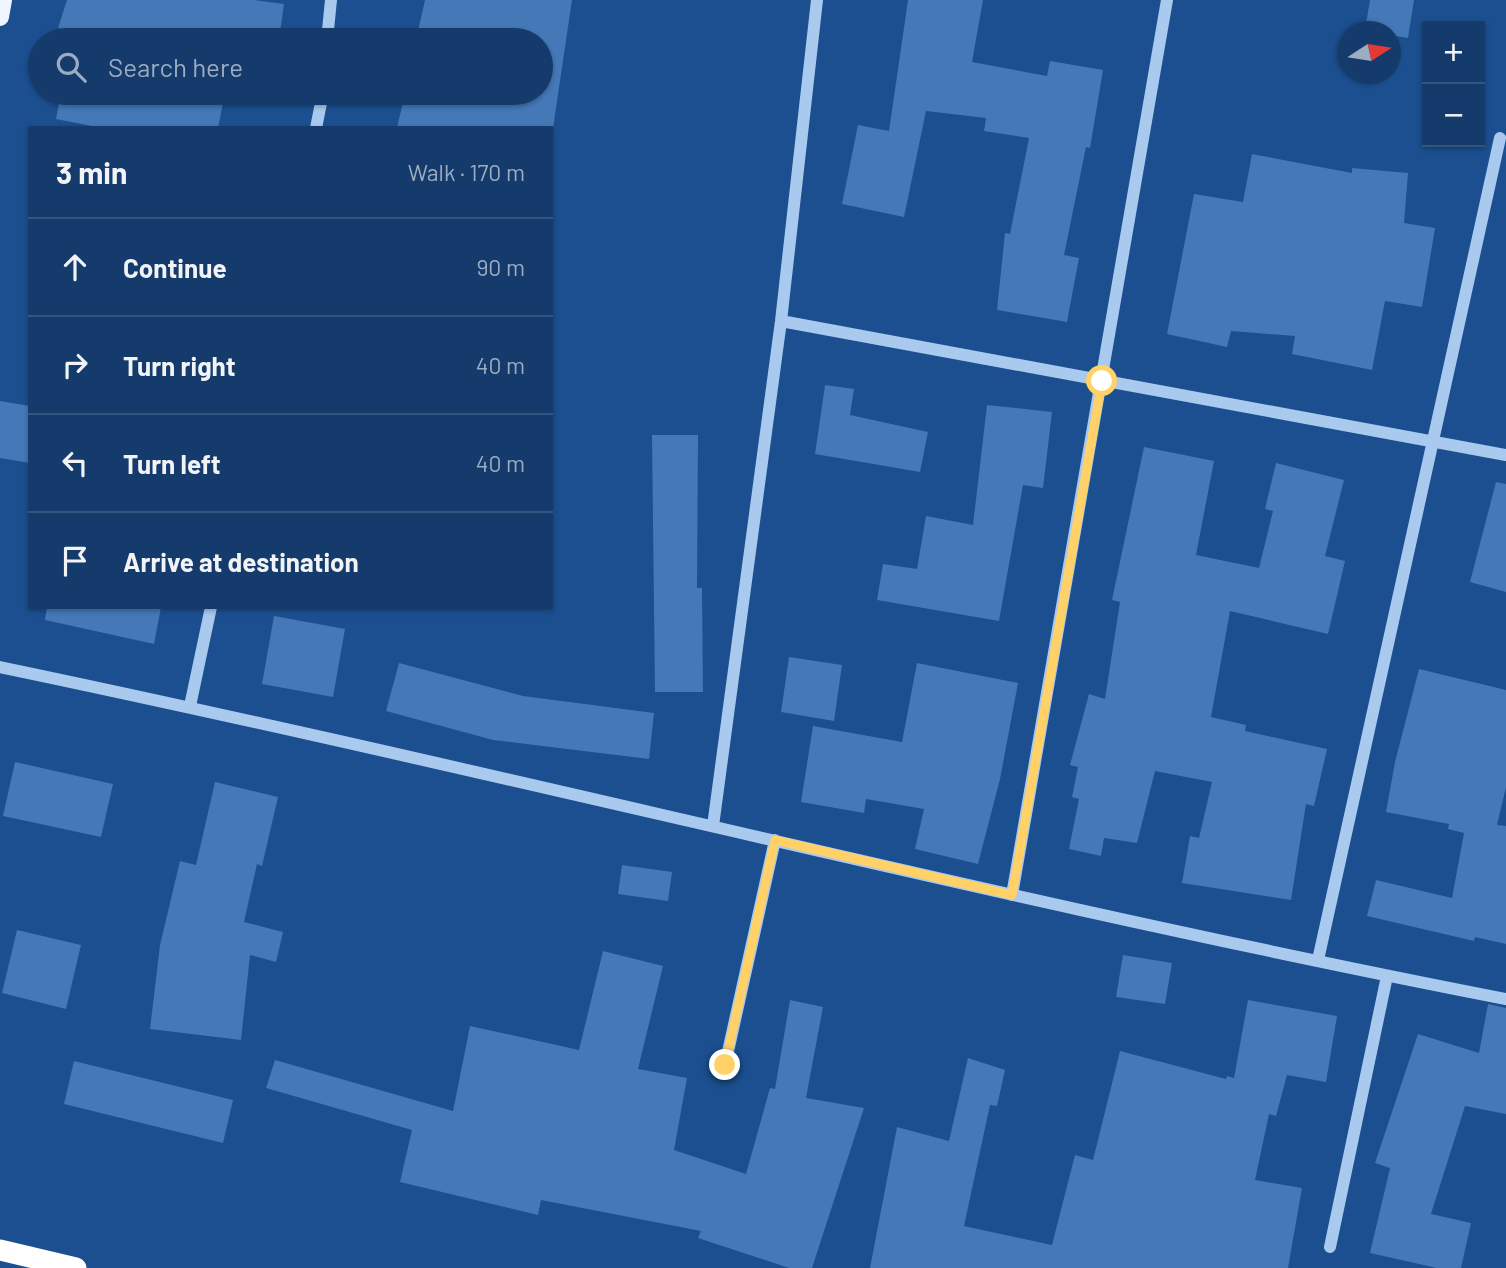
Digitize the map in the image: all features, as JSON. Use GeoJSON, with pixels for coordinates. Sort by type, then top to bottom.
{"type":"FeatureCollection","features":[{"type":"Feature","properties":{"kind":"highway"},"geometry":{"type":"LineString","coordinates":[[0,1250],[76,1268]]}},
{"type":"Feature","properties":{"kind":"main road"},"geometry":{"type":"LineString","coordinates":[[0,17],[3,0]]}},
{"type":"Feature","properties":{"kind":"street"},"geometry":{"type":"LineString","coordinates":[[328,28],[331,0]]}},
{"type":"Feature","properties":{"kind":"street"},"geometry":{"type":"LineString","coordinates":[[713,826],[781,321],[817,0]]}},
{"type":"Feature","properties":{"kind":"street"},"geometry":{"type":"LineString","coordinates":[[1012,895],[1167,0]]}},
{"type":"Feature","properties":{"kind":"street"},"geometry":{"type":"LineString","coordinates":[[316,126],[321,105]]}},
{"type":"Feature","properties":{"kind":"street"},"geometry":{"type":"LineString","coordinates":[[1318,960],[1500,138]]}},
{"type":"Feature","properties":{"kind":"street"},"geometry":{"type":"LineString","coordinates":[[781,321],[1506,455]]}},
{"type":"Feature","properties":{"kind":"street"},"geometry":{"type":"LineString","coordinates":[[190,706],[211,609]]}},
{"type":"Feature","properties":{"kind":"street"},"geometry":{"type":"LineString","coordinates":[[0,667],[190,706],[1012,895],[1506,999]]}},
{"type":"Feature","properties":{"kind":"street"},"geometry":{"type":"LineString","coordinates":[[725,1065],[775,840]]}},
{"type":"Feature","properties":{"kind":"street"},"geometry":{"type":"LineString","coordinates":[[1330,1247],[1387,976]]}},
{"type":"Feature","properties":{"kind":"building"},"geometry":{"type":"Polygon","coordinates":[[[67,0],[254,0],[284,4],[281,28],[58,28],[67,0]]]}},
{"type":"Feature","properties":{"kind":"building"},"geometry":{"type":"Polygon","coordinates":[[[425,0],[572,0],[553,128],[397,126],[402,105],[553,105],[553,28],[419,28],[425,0]]]}},
{"type":"Feature","properties":{"kind":"building"},"geometry":{"type":"Polygon","coordinates":[[[908,0],[983,0],[972,62],[1047,76],[1050,61],[1103,70],[1090,148],[1086,147],[1064,255],[1079,258],[1067,322],[997,310],[1005,233],[1010,234],[1029,138],[984,131],[986,118],[926,111],[904,217],[842,204],[858,125],[889,131],[908,0]]]}},
{"type":"Feature","properties":{"kind":"building"},"geometry":{"type":"Polygon","coordinates":[[[1370,0],[1414,0],[1408,38],[1401,37],[1401,21],[1366,21],[1370,0]]]}},
{"type":"Feature","properties":{"kind":"building"},"geometry":{"type":"Polygon","coordinates":[[[59,105],[223,105],[218,126],[92,126],[56,119],[59,105]]]}},
{"type":"Feature","properties":{"kind":"building"},"geometry":{"type":"Polygon","coordinates":[[[1252,154],[1352,173],[1352,168],[1408,173],[1404,223],[1435,228],[1422,307],[1385,301],[1372,370],[1292,354],[1295,336],[1231,331],[1227,347],[1167,334],[1194,194],[1243,202],[1252,154]]]}},
{"type":"Feature","properties":{"kind":"building"},"geometry":{"type":"Polygon","coordinates":[[[825,385],[854,389],[850,415],[928,432],[920,472],[815,454],[825,385]]]}},
{"type":"Feature","properties":{"kind":"building"},"geometry":{"type":"Polygon","coordinates":[[[0,401],[28,406],[28,463],[0,458],[0,401]]]}},
{"type":"Feature","properties":{"kind":"building"},"geometry":{"type":"Polygon","coordinates":[[[987,405],[1052,412],[1043,488],[1023,485],[999,621],[877,600],[883,564],[917,569],[926,516],[973,525],[987,405]]]}},
{"type":"Feature","properties":{"kind":"building"},"geometry":{"type":"Polygon","coordinates":[[[652,435],[698,435],[697,588],[702,588],[703,692],[655,692],[652,435]]]}},
{"type":"Feature","properties":{"kind":"building"},"geometry":{"type":"Polygon","coordinates":[[[1144,447],[1214,461],[1196,555],[1259,568],[1273,511],[1265,509],[1276,463],[1344,480],[1325,556],[1345,561],[1328,634],[1230,611],[1211,717],[1246,725],[1245,731],[1327,749],[1314,806],[1306,804],[1291,900],[1182,883],[1190,836],[1199,838],[1212,782],[1155,771],[1137,843],[1104,838],[1101,856],[1069,849],[1079,799],[1072,797],[1078,767],[1070,765],[1089,694],[1105,699],[1120,602],[1112,600],[1144,447]]]}},
{"type":"Feature","properties":{"kind":"building"},"geometry":{"type":"Polygon","coordinates":[[[1496,482],[1506,484],[1506,592],[1470,582],[1496,482]]]}},
{"type":"Feature","properties":{"kind":"building"},"geometry":{"type":"Polygon","coordinates":[[[47,609],[161,609],[154,644],[45,620],[47,609]]]}},
{"type":"Feature","properties":{"kind":"building"},"geometry":{"type":"Polygon","coordinates":[[[274,616],[345,629],[333,697],[262,684],[274,616]]]}},
{"type":"Feature","properties":{"kind":"building"},"geometry":{"type":"Polygon","coordinates":[[[789,657],[842,665],[834,721],[781,712],[789,657]]]}},
{"type":"Feature","properties":{"kind":"building"},"geometry":{"type":"Polygon","coordinates":[[[399,663],[523,696],[654,713],[649,759],[493,740],[386,711],[399,663]]]}},
{"type":"Feature","properties":{"kind":"building"},"geometry":{"type":"Polygon","coordinates":[[[917,663],[1018,683],[1000,779],[978,864],[915,849],[924,809],[866,799],[864,813],[801,802],[813,726],[902,742],[917,663]]]}},
{"type":"Feature","properties":{"kind":"building"},"geometry":{"type":"Polygon","coordinates":[[[1419,669],[1506,690],[1506,787],[1497,825],[1506,826],[1506,944],[1475,937],[1474,941],[1367,916],[1376,880],[1452,898],[1464,833],[1448,829],[1449,824],[1386,812],[1395,762],[1419,669]]]}},
{"type":"Feature","properties":{"kind":"building"},"geometry":{"type":"Polygon","coordinates":[[[15,762],[113,784],[101,837],[3,816],[15,762]]]}},
{"type":"Feature","properties":{"kind":"building"},"geometry":{"type":"Polygon","coordinates":[[[215,782],[278,797],[262,866],[257,864],[244,922],[283,932],[276,962],[250,955],[241,1040],[150,1029],[160,945],[180,861],[196,865],[215,782]]]}},
{"type":"Feature","properties":{"kind":"building"},"geometry":{"type":"Polygon","coordinates":[[[622,865],[672,872],[668,901],[618,894],[622,865]]]}},
{"type":"Feature","properties":{"kind":"building"},"geometry":{"type":"Polygon","coordinates":[[[17,930],[81,945],[66,1009],[2,993],[17,930]]]}},
{"type":"Feature","properties":{"kind":"building"},"geometry":{"type":"Polygon","coordinates":[[[603,951],[663,966],[638,1069],[687,1078],[674,1150],[746,1174],[770,1088],[775,1089],[790,1000],[823,1007],[806,1098],[864,1108],[812,1268],[789,1268],[698,1238],[701,1231],[541,1200],[538,1215],[400,1182],[412,1130],[266,1088],[275,1060],[453,1111],[470,1026],[579,1050],[603,951]]]}},
{"type":"Feature","properties":{"kind":"building"},"geometry":{"type":"Polygon","coordinates":[[[1123,955],[1172,963],[1165,1004],[1116,997],[1123,955]]]}},
{"type":"Feature","properties":{"kind":"building"},"geometry":{"type":"Polygon","coordinates":[[[1248,1000],[1337,1016],[1326,1082],[1287,1075],[1276,1116],[1269,1114],[1255,1180],[1302,1188],[1288,1268],[870,1268],[897,1127],[949,1141],[968,1058],[1005,1070],[997,1106],[990,1105],[964,1226],[1052,1245],[1075,1155],[1093,1160],[1120,1051],[1226,1079],[1227,1076],[1234,1078],[1248,1000]]]}},
{"type":"Feature","properties":{"kind":"building"},"geometry":{"type":"Polygon","coordinates":[[[1488,1004],[1506,1008],[1506,1114],[1465,1106],[1431,1214],[1471,1223],[1461,1268],[1437,1268],[1370,1253],[1390,1168],[1375,1163],[1418,1034],[1479,1053],[1488,1004]]]}},
{"type":"Feature","properties":{"kind":"building"},"geometry":{"type":"Polygon","coordinates":[[[74,1061],[233,1100],[223,1143],[64,1104],[74,1061]]]}},
{"type":"Feature","properties":{"kind":"route"},"geometry":{"type":"LineString","coordinates":[[725,1065],[775,840],[1012,895],[1102,381]]}}]}
